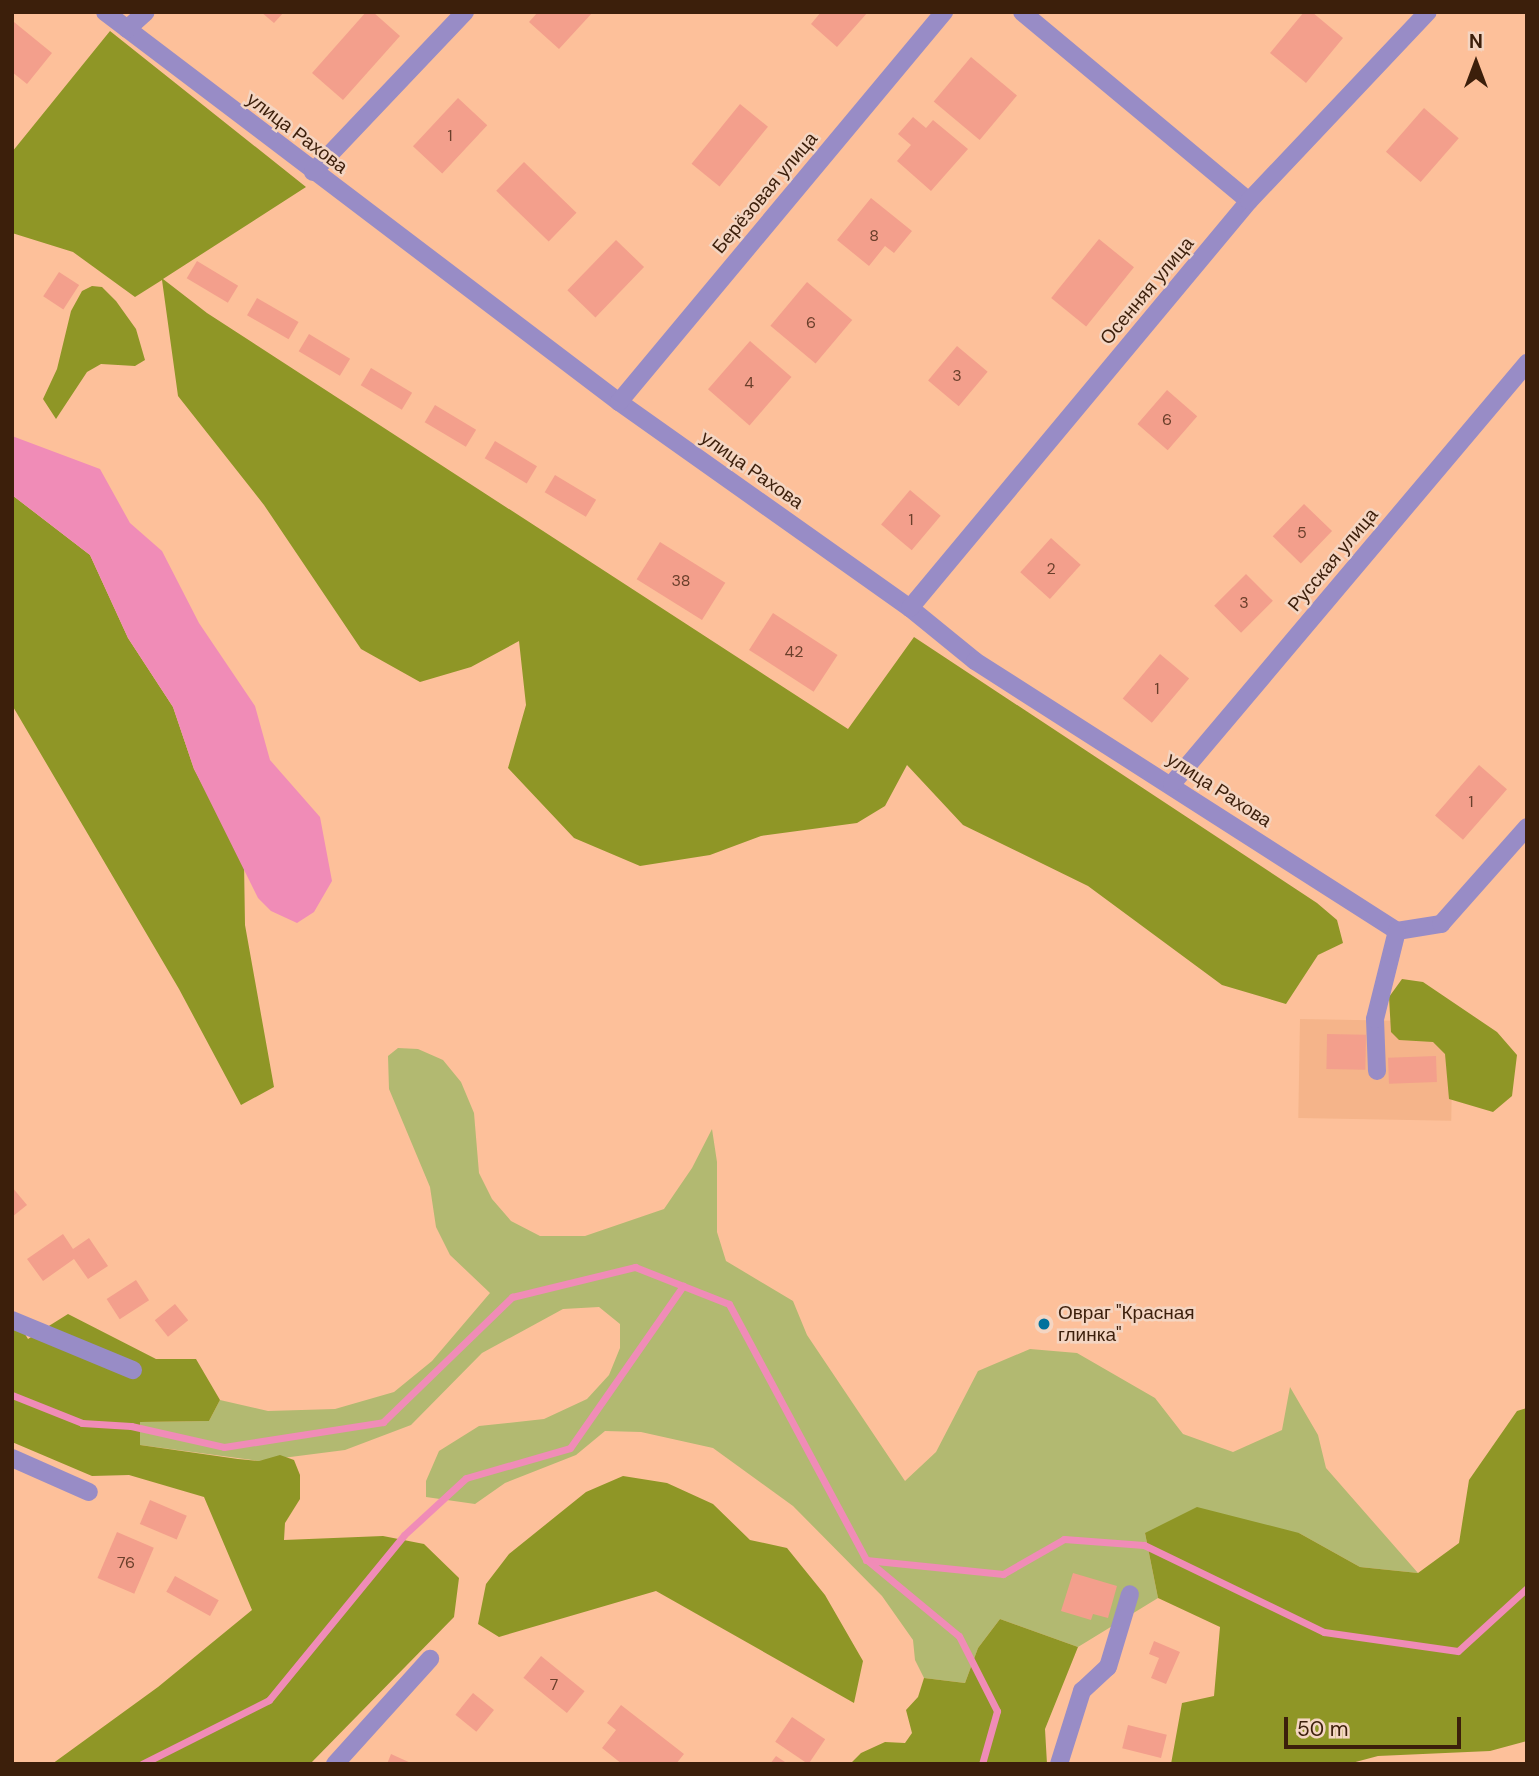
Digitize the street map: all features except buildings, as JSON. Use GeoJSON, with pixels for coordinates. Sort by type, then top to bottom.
{"type":"FeatureCollection","features":[{"type":"Feature","properties":{"kind":"street","name":"улица Рахова"},"geometry":{"type":"LineString","coordinates":[[105,12],[619,402],[910,608],[975,662],[1172,783],[1396,931]]}},
{"type":"Feature","properties":{"kind":"street"},"geometry":{"type":"LineString","coordinates":[[127,29],[146,12]]}},
{"type":"Feature","properties":{"kind":"street"},"geometry":{"type":"LineString","coordinates":[[313,172],[465,12]]}},
{"type":"Feature","properties":{"kind":"street","name":"Берёзовая улица"},"geometry":{"type":"LineString","coordinates":[[619,402],[944,12]]}},
{"type":"Feature","properties":{"kind":"street"},"geometry":{"type":"LineString","coordinates":[[1022,12],[1249,201]]}},
{"type":"Feature","properties":{"kind":"street","name":"Осенняя улица"},"geometry":{"type":"LineString","coordinates":[[910,608],[1249,201],[1428,12]]}},
{"type":"Feature","properties":{"kind":"street","name":"Русская улица"},"geometry":{"type":"LineString","coordinates":[[1172,783],[1527,363]]}},
{"type":"Feature","properties":{"kind":"street"},"geometry":{"type":"LineString","coordinates":[[1377,1071],[1375,1019],[1396,931],[1441,924],[1527,827]]}},
{"type":"Feature","properties":{"kind":"street"},"geometry":{"type":"LineString","coordinates":[[12,1320],[133,1370]]}},
{"type":"Feature","properties":{"kind":"street"},"geometry":{"type":"LineString","coordinates":[[12,1458],[89,1492]]}},
{"type":"Feature","properties":{"kind":"street"},"geometry":{"type":"LineString","coordinates":[[1059,1764],[1082,1691],[1108,1667],[1130,1594]]}},
{"type":"Feature","properties":{"kind":"street"},"geometry":{"type":"LineString","coordinates":[[335,1764],[430,1659]]}},
{"type":"Feature","properties":{"kind":"shaded area"},"geometry":{"type":"Polygon","coordinates":[[[110,31],[306,187],[163,279],[207,313],[848,729],[914,637],[1317,903],[1337,920],[1343,943],[1318,955],[1286,1004],[1222,985],[1088,886],[963,825],[907,765],[885,806],[857,823],[761,836],[710,855],[640,866],[574,838],[508,768],[526,705],[519,641],[471,667],[420,682],[361,649],[264,505],[178,396],[162,280],[135,297],[73,252],[12,233],[12,152],[110,31]]]}},
{"type":"Feature","properties":{"kind":"shaded area"},"geometry":{"type":"Polygon","coordinates":[[[92,286],[102,287],[116,301],[136,329],[145,360],[135,366],[101,364],[87,372],[56,419],[43,399],[57,369],[71,311],[82,291],[92,286]]]}},
{"type":"Feature","properties":{"kind":"shaded area"},"geometry":{"type":"Polygon","coordinates":[[[12,436],[100,469],[130,523],[162,551],[199,623],[255,706],[270,760],[320,817],[332,881],[314,912],[297,923],[271,911],[258,898],[194,769],[173,707],[128,638],[90,555],[12,495],[12,436]]]}},
{"type":"Feature","properties":{"kind":"shaded area"},"geometry":{"type":"Polygon","coordinates":[[[12,495],[90,555],[128,638],[173,707],[194,769],[244,862],[245,925],[274,1087],[241,1105],[179,989],[12,705],[12,495]]]}},
{"type":"Feature","properties":{"kind":"shaded area"},"geometry":{"type":"Polygon","coordinates":[[[1402,979],[1423,982],[1497,1032],[1517,1055],[1512,1096],[1493,1112],[1449,1099],[1445,1054],[1433,1042],[1399,1040],[1391,1032],[1389,997],[1402,979]]]}},
{"type":"Feature","properties":{"kind":"shaded area"},"geometry":{"type":"Polygon","coordinates":[[[1300,1019],[1453,1022],[1451,1121],[1298,1118],[1300,1019]]]}},
{"type":"Feature","properties":{"kind":"shaded area"},"geometry":{"type":"Polygon","coordinates":[[[12,1313],[28,1339],[68,1314],[156,1359],[196,1359],[220,1400],[209,1421],[140,1422],[140,1445],[238,1459],[259,1461],[280,1455],[294,1460],[300,1475],[300,1499],[285,1523],[284,1540],[383,1536],[424,1544],[459,1578],[454,1617],[310,1764],[52,1764],[158,1687],[252,1610],[204,1497],[129,1475],[92,1476],[12,1442],[12,1313]]]}},
{"type":"Feature","properties":{"kind":"shaded area"},"geometry":{"type":"Polygon","coordinates":[[[1527,1408],[1527,1741],[1490,1751],[1378,1756],[1348,1764],[1171,1764],[1182,1703],[1214,1696],[1220,1627],[1158,1598],[1145,1533],[1197,1507],[1299,1533],[1360,1567],[1418,1573],[1459,1543],[1469,1480],[1517,1411],[1527,1408]]]}},
{"type":"Feature","properties":{"kind":"shaded area"},"geometry":{"type":"Polygon","coordinates":[[[623,1476],[667,1483],[713,1504],[750,1540],[787,1548],[825,1595],[863,1661],[854,1703],[656,1591],[499,1637],[478,1624],[486,1584],[509,1554],[586,1492],[623,1476]]]}},
{"type":"Feature","properties":{"kind":"shaded area"},"geometry":{"type":"Polygon","coordinates":[[[1000,1619],[1078,1647],[1045,1729],[1047,1764],[850,1764],[861,1753],[885,1742],[905,1743],[912,1733],[906,1710],[918,1697],[924,1678],[965,1683],[978,1648],[1000,1619]]]}},
{"type":"Feature","properties":{"kind":"green space"},"geometry":{"type":"Polygon","coordinates":[[[398,1048],[418,1049],[443,1060],[461,1082],[474,1113],[479,1173],[492,1199],[511,1221],[540,1236],[585,1236],[664,1209],[692,1168],[712,1129],[717,1162],[717,1232],[726,1261],[793,1301],[807,1335],[905,1481],[936,1452],[978,1371],[1030,1349],[1077,1353],[1155,1398],[1183,1434],[1233,1452],[1282,1430],[1290,1387],[1318,1435],[1326,1468],[1418,1573],[1360,1567],[1299,1533],[1145,1533],[1158,1598],[1078,1647],[1000,1619],[978,1648],[965,1683],[924,1678],[915,1660],[913,1640],[882,1596],[793,1506],[713,1448],[641,1432],[605,1431],[576,1455],[505,1483],[475,1504],[426,1497],[426,1481],[439,1451],[479,1426],[544,1419],[587,1399],[609,1375],[620,1348],[620,1324],[599,1307],[563,1309],[482,1353],[411,1425],[345,1450],[259,1461],[140,1445],[140,1422],[209,1421],[220,1400],[268,1411],[335,1409],[394,1392],[432,1361],[490,1293],[450,1255],[436,1227],[430,1187],[389,1089],[388,1056],[398,1048]]]}},
{"type":"Feature","properties":{"kind":"waterway"},"geometry":{"type":"LineString","coordinates":[[12,1395],[82,1423],[131,1426],[224,1447],[383,1422],[512,1297],[635,1267],[729,1304],[866,1560],[1003,1574],[1064,1539],[1144,1545],[1324,1632],[1458,1651],[1527,1588]]}},
{"type":"Feature","properties":{"kind":"waterway"},"geometry":{"type":"LineString","coordinates":[[142,1764],[269,1700],[404,1535],[466,1478],[570,1448],[683,1286]]}},
{"type":"Feature","properties":{"kind":"waterway"},"geometry":{"type":"LineString","coordinates":[[867,1560],[959,1636],[997,1711],[982,1764]]}},
{"type":"Feature","properties":{"kind":"place","name":"Овраг \"Красная глинка\""},"geometry":{"type":"Point","coordinates":[1044,1324]}}]}
